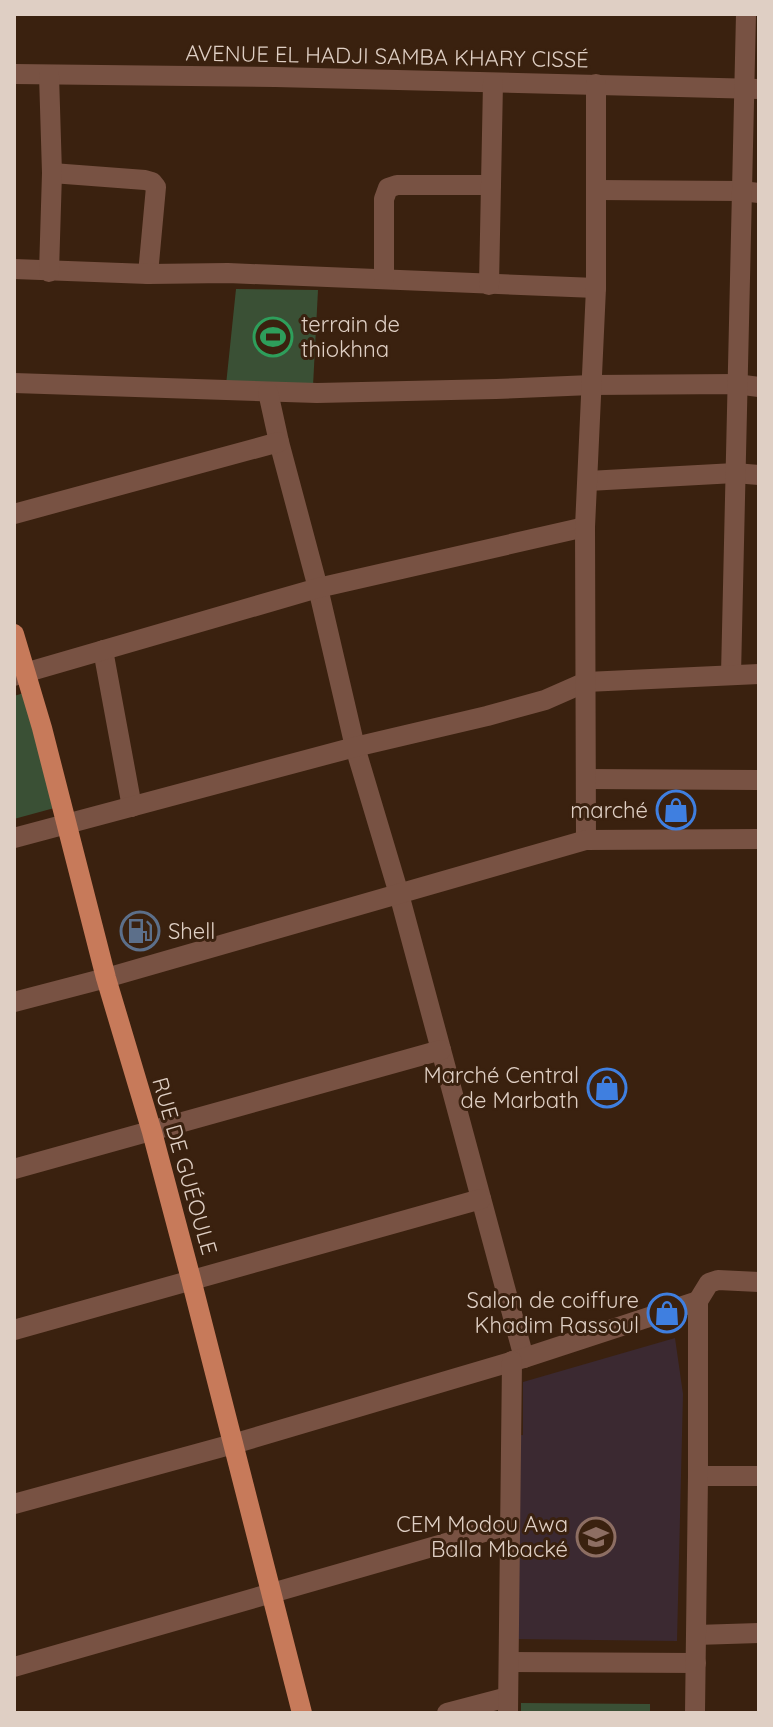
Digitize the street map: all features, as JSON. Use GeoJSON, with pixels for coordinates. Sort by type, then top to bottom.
{"type":"FeatureCollection","features":[{"type":"Feature","properties":{"kind":"main road","name":"RUE DE GUÉOULE"},"geometry":{"type":"LineString","coordinates":[[14,634],[20,674],[42,728],[106,978],[152,1132],[302,1713]]}},
{"type":"Feature","properties":{"kind":"street"},"geometry":{"type":"LineString","coordinates":[[731,675],[736,384],[750,284],[752,89],[746,14]]}},
{"type":"Feature","properties":{"kind":"street","name":"AVENUE EL HADJI SAMBA KHARY CISSÉ"},"geometry":{"type":"LineString","coordinates":[[14,74],[752,89]]}},
{"type":"Feature","properties":{"kind":"street"},"geometry":{"type":"LineString","coordinates":[[49,75],[52,173],[49,272]]}},
{"type":"Feature","properties":{"kind":"street"},"geometry":{"type":"LineString","coordinates":[[489,285],[493,83]]}},
{"type":"Feature","properties":{"kind":"street"},"geometry":{"type":"LineString","coordinates":[[586,840],[585,527],[596,288],[596,84]]}},
{"type":"Feature","properties":{"kind":"street"},"geometry":{"type":"LineString","coordinates":[[52,173],[152,182],[156,187],[148,274]]}},
{"type":"Feature","properties":{"kind":"street"},"geometry":{"type":"LineString","coordinates":[[384,279],[384,199],[388,188],[397,185],[491,185]]}},
{"type":"Feature","properties":{"kind":"street"},"geometry":{"type":"LineString","coordinates":[[597,190],[750,192]]}},
{"type":"Feature","properties":{"kind":"street"},"geometry":{"type":"LineString","coordinates":[[14,269],[148,274],[228,273],[596,288]]}},
{"type":"Feature","properties":{"kind":"street"},"geometry":{"type":"LineString","coordinates":[[14,383],[268,392],[591,385],[736,384],[759,387]]}},
{"type":"Feature","properties":{"kind":"street"},"geometry":{"type":"LineString","coordinates":[[268,392],[355,747],[399,894],[481,1199],[518,1360],[509,1525],[508,1705],[447,1713]]}},
{"type":"Feature","properties":{"kind":"street"},"geometry":{"type":"LineString","coordinates":[[14,514],[279,442]]}},
{"type":"Feature","properties":{"kind":"street"},"geometry":{"type":"LineString","coordinates":[[588,481],[735,473],[759,475]]}},
{"type":"Feature","properties":{"kind":"street"},"geometry":{"type":"LineString","coordinates":[[20,674],[318,588],[585,527]]}},
{"type":"Feature","properties":{"kind":"street"},"geometry":{"type":"LineString","coordinates":[[103,650],[132,807]]}},
{"type":"Feature","properties":{"kind":"street"},"geometry":{"type":"LineString","coordinates":[[14,838],[355,747],[487,716],[545,700],[586,682],[759,674]]}},
{"type":"Feature","properties":{"kind":"street"},"geometry":{"type":"LineString","coordinates":[[586,779],[759,780]]}},
{"type":"Feature","properties":{"kind":"street"},"geometry":{"type":"LineString","coordinates":[[14,1002],[586,840],[759,839]]}},
{"type":"Feature","properties":{"kind":"street"},"geometry":{"type":"LineString","coordinates":[[14,1169],[441,1050]]}},
{"type":"Feature","properties":{"kind":"street"},"geometry":{"type":"LineString","coordinates":[[14,1330],[481,1199]]}},
{"type":"Feature","properties":{"kind":"street"},"geometry":{"type":"LineString","coordinates":[[14,1504],[233,1444],[518,1360],[703,1292],[718,1280],[759,1282]]}},
{"type":"Feature","properties":{"kind":"street"},"geometry":{"type":"LineString","coordinates":[[695,1713],[703,1292]]}},
{"type":"Feature","properties":{"kind":"street"},"geometry":{"type":"LineString","coordinates":[[698,1476],[759,1476]]}},
{"type":"Feature","properties":{"kind":"street"},"geometry":{"type":"LineString","coordinates":[[14,1667],[509,1525]]}},
{"type":"Feature","properties":{"kind":"street"},"geometry":{"type":"LineString","coordinates":[[696,1635],[759,1633]]}},
{"type":"Feature","properties":{"kind":"street"},"geometry":{"type":"LineString","coordinates":[[509,1662],[696,1663]]}},
{"type":"Feature","properties":{"kind":"shaded area","name":"CEM Modou Awa Balla Mbacké"},"geometry":{"type":"Polygon","coordinates":[[[675,1338],[683,1394],[677,1641],[513,1639],[512,1436],[523,1435],[523,1382],[675,1338]]]}},
{"type":"Feature","properties":{"kind":"green space","name":"terrain de thiokhna"},"geometry":{"type":"Polygon","coordinates":[[[236,289],[318,290],[313,386],[226,385],[236,289]]]}},
{"type":"Feature","properties":{"kind":"green space"},"geometry":{"type":"Polygon","coordinates":[[[27,692],[58,807],[14,819],[14,696],[27,692]]]}},
{"type":"Feature","properties":{"kind":"green space"},"geometry":{"type":"Polygon","coordinates":[[[521,1703],[650,1704],[650,1713],[521,1713],[521,1703]]]}},
{"type":"Feature","properties":{"kind":"place","name":"terrain de thiokhna"},"geometry":{"type":"Point","coordinates":[273,337]}},
{"type":"Feature","properties":{"kind":"place","name":"marché"},"geometry":{"type":"Point","coordinates":[676,810]}},
{"type":"Feature","properties":{"kind":"place","name":"Shell"},"geometry":{"type":"Point","coordinates":[140,931]}},
{"type":"Feature","properties":{"kind":"place","name":"Marché Central de Marbath"},"geometry":{"type":"Point","coordinates":[607,1088]}},
{"type":"Feature","properties":{"kind":"place","name":"Salon de coiffure Khadim Rassoul"},"geometry":{"type":"Point","coordinates":[667,1313]}},
{"type":"Feature","properties":{"kind":"place","name":"CEM Modou Awa Balla Mbacké"},"geometry":{"type":"Point","coordinates":[596,1537]}}]}
